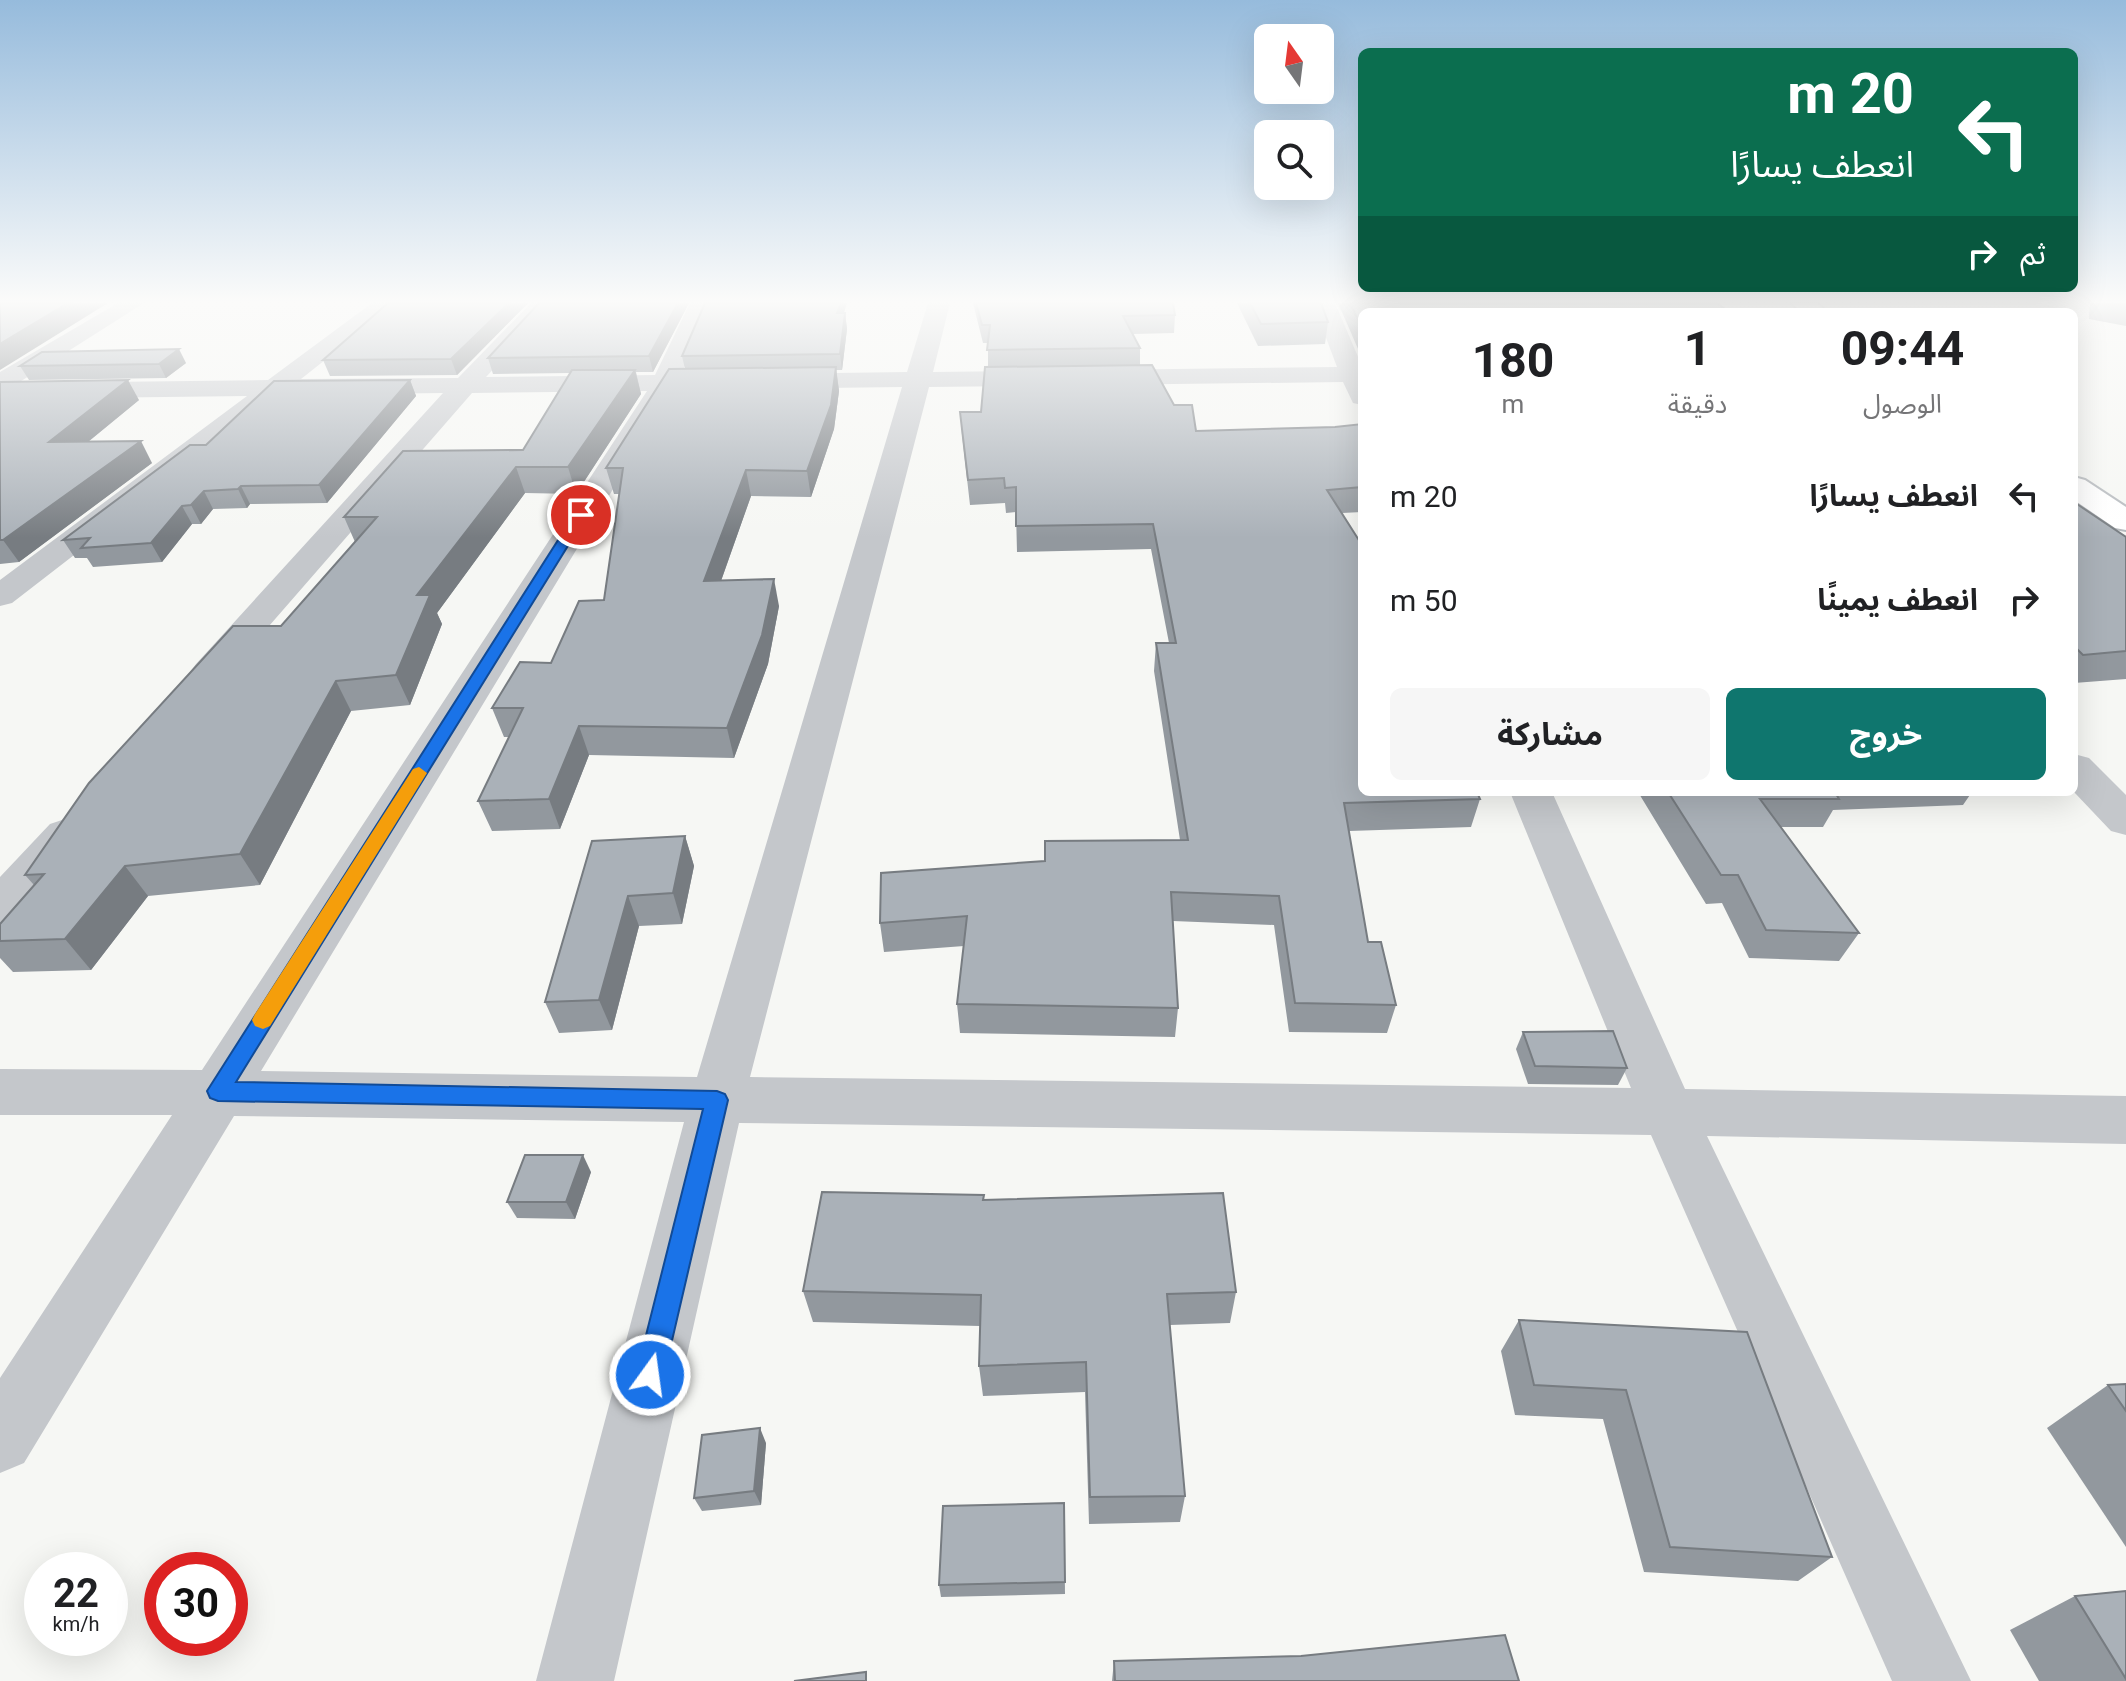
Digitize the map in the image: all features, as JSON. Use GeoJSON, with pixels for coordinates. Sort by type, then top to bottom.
{"type":"FeatureCollection","features":[{"type":"Feature","properties":{"kind":"main road"},"geometry":{"type":"LineString","coordinates":[[2078,489],[2126,521]]}},
{"type":"Feature","properties":{"kind":"street"},"geometry":{"type":"LineString","coordinates":[[0,596],[285,381]]}},
{"type":"Feature","properties":{"kind":"street"},"geometry":{"type":"LineString","coordinates":[[189,694],[468,381]]}},
{"type":"Feature","properties":{"kind":"street"},"geometry":{"type":"LineString","coordinates":[[0,391],[880,381]]}},
{"type":"Feature","properties":{"kind":"street"},"geometry":{"type":"LineString","coordinates":[[575,1681],[717,1100],[918,381]]}},
{"type":"Feature","properties":{"kind":"street"},"geometry":{"type":"LineString","coordinates":[[1115,381],[1358,382]]}},
{"type":"Feature","properties":{"kind":"street"},"geometry":{"type":"LineString","coordinates":[[0,1439],[664,384]]}},
{"type":"Feature","properties":{"kind":"street"},"geometry":{"type":"LineString","coordinates":[[2078,771],[2126,821]]}},
{"type":"Feature","properties":{"kind":"street"},"geometry":{"type":"LineString","coordinates":[[1533,796],[1667,1110],[1932,1681]]}},
{"type":"Feature","properties":{"kind":"street"},"geometry":{"type":"LineString","coordinates":[[0,907],[84,813]]}},
{"type":"Feature","properties":{"kind":"street"},"geometry":{"type":"LineString","coordinates":[[0,1092],[218,1091],[717,1100],[1667,1110],[2126,1120]]}},
{"type":"Feature","properties":{"kind":"building"},"geometry":{"type":"Polygon","coordinates":[[[126,381],[49,442],[141,441],[3,540],[0,540],[0,382],[126,381]]]}},
{"type":"Feature","properties":{"kind":"building"},"geometry":{"type":"Polygon","coordinates":[[[274,381],[409,381],[319,485],[241,486],[238,489],[204,491],[191,505],[182,506],[151,543],[81,548],[90,538],[63,540],[190,445],[206,445],[274,381]]]}},
{"type":"Feature","properties":{"kind":"building"},"geometry":{"type":"Polygon","coordinates":[[[565,381],[627,381],[568,467],[516,467],[417,595],[430,595],[396,675],[336,681],[240,854],[125,866],[65,939],[0,941],[0,924],[44,874],[25,875],[89,783],[233,626],[281,626],[377,517],[344,517],[403,451],[523,450],[565,381]]]}},
{"type":"Feature","properties":{"kind":"building"},"geometry":{"type":"Polygon","coordinates":[[[661,381],[834,381],[831,405],[807,471],[746,470],[704,581],[774,579],[762,635],[727,728],[579,726],[549,799],[478,801],[523,708],[492,708],[520,662],[551,663],[579,601],[604,600],[623,468],[606,468],[661,381]]]}},
{"type":"Feature","properties":{"kind":"building"},"geometry":{"type":"Polygon","coordinates":[[[984,381],[1161,381],[1174,405],[1192,405],[1196,431],[1358,424],[1358,487],[1327,490],[1358,539],[1358,796],[1479,796],[1480,799],[1344,803],[1368,942],[1381,942],[1396,1005],[1295,1003],[1279,896],[1171,892],[1178,1008],[957,1004],[967,916],[880,923],[881,873],[1045,861],[1045,841],[1188,840],[1156,643],[1176,643],[1153,524],[1016,526],[1016,487],[1005,488],[1004,478],[968,480],[960,412],[981,412],[984,381]]]}},
{"type":"Feature","properties":{"kind":"building"},"geometry":{"type":"Polygon","coordinates":[[[2078,505],[2126,537],[2126,651],[2083,655],[2078,650],[2078,505]]]}},
{"type":"Feature","properties":{"kind":"building"},"geometry":{"type":"Polygon","coordinates":[[[1671,796],[1837,796],[1839,799],[1760,799],[1859,933],[1766,930],[1738,875],[1721,875],[1671,796]]]}},
{"type":"Feature","properties":{"kind":"building"},"geometry":{"type":"Polygon","coordinates":[[[685,836],[673,893],[628,896],[599,1000],[545,1002],[592,841],[685,836]]]}},
{"type":"Feature","properties":{"kind":"building"},"geometry":{"type":"Polygon","coordinates":[[[1613,1031],[1627,1068],[1535,1066],[1523,1032],[1613,1031]]]}},
{"type":"Feature","properties":{"kind":"building"},"geometry":{"type":"Polygon","coordinates":[[[525,1155],[583,1155],[566,1202],[507,1202],[525,1155]]]}},
{"type":"Feature","properties":{"kind":"building"},"geometry":{"type":"Polygon","coordinates":[[[822,1192],[984,1195],[983,1200],[1223,1193],[1236,1292],[1167,1294],[1185,1496],[1090,1497],[1086,1362],[979,1366],[981,1295],[803,1291],[822,1192]]]}},
{"type":"Feature","properties":{"kind":"building"},"geometry":{"type":"Polygon","coordinates":[[[1519,1320],[1747,1332],[1832,1557],[1670,1547],[1626,1390],[1534,1385],[1519,1320]]]}},
{"type":"Feature","properties":{"kind":"building"},"geometry":{"type":"Polygon","coordinates":[[[2126,1384],[2126,1411],[2108,1385],[2126,1384]]]}},
{"type":"Feature","properties":{"kind":"building"},"geometry":{"type":"Polygon","coordinates":[[[760,1428],[754,1491],[694,1498],[702,1435],[760,1428]]]}},
{"type":"Feature","properties":{"kind":"building"},"geometry":{"type":"Polygon","coordinates":[[[1064,1503],[1065,1582],[939,1585],[943,1506],[1064,1503]]]}},
{"type":"Feature","properties":{"kind":"building"},"geometry":{"type":"Polygon","coordinates":[[[2126,1591],[2126,1679],[2075,1596],[2126,1591]]]}},
{"type":"Feature","properties":{"kind":"building"},"geometry":{"type":"Polygon","coordinates":[[[1505,1635],[1519,1681],[1115,1681],[1114,1661],[1301,1656],[1505,1635]]]}},
{"type":"Feature","properties":{"kind":"building"},"geometry":{"type":"Polygon","coordinates":[[[866,1672],[866,1681],[794,1681],[866,1672]]]}},
{"type":"Feature","properties":{"kind":"slow traffic"},"geometry":{"type":"LineString","coordinates":[[263,1020],[419,773]]}},
{"type":"Feature","properties":{"kind":"route"},"geometry":{"type":"LineString","coordinates":[[581,515],[218,1091],[717,1100],[650,1375]]}}]}
